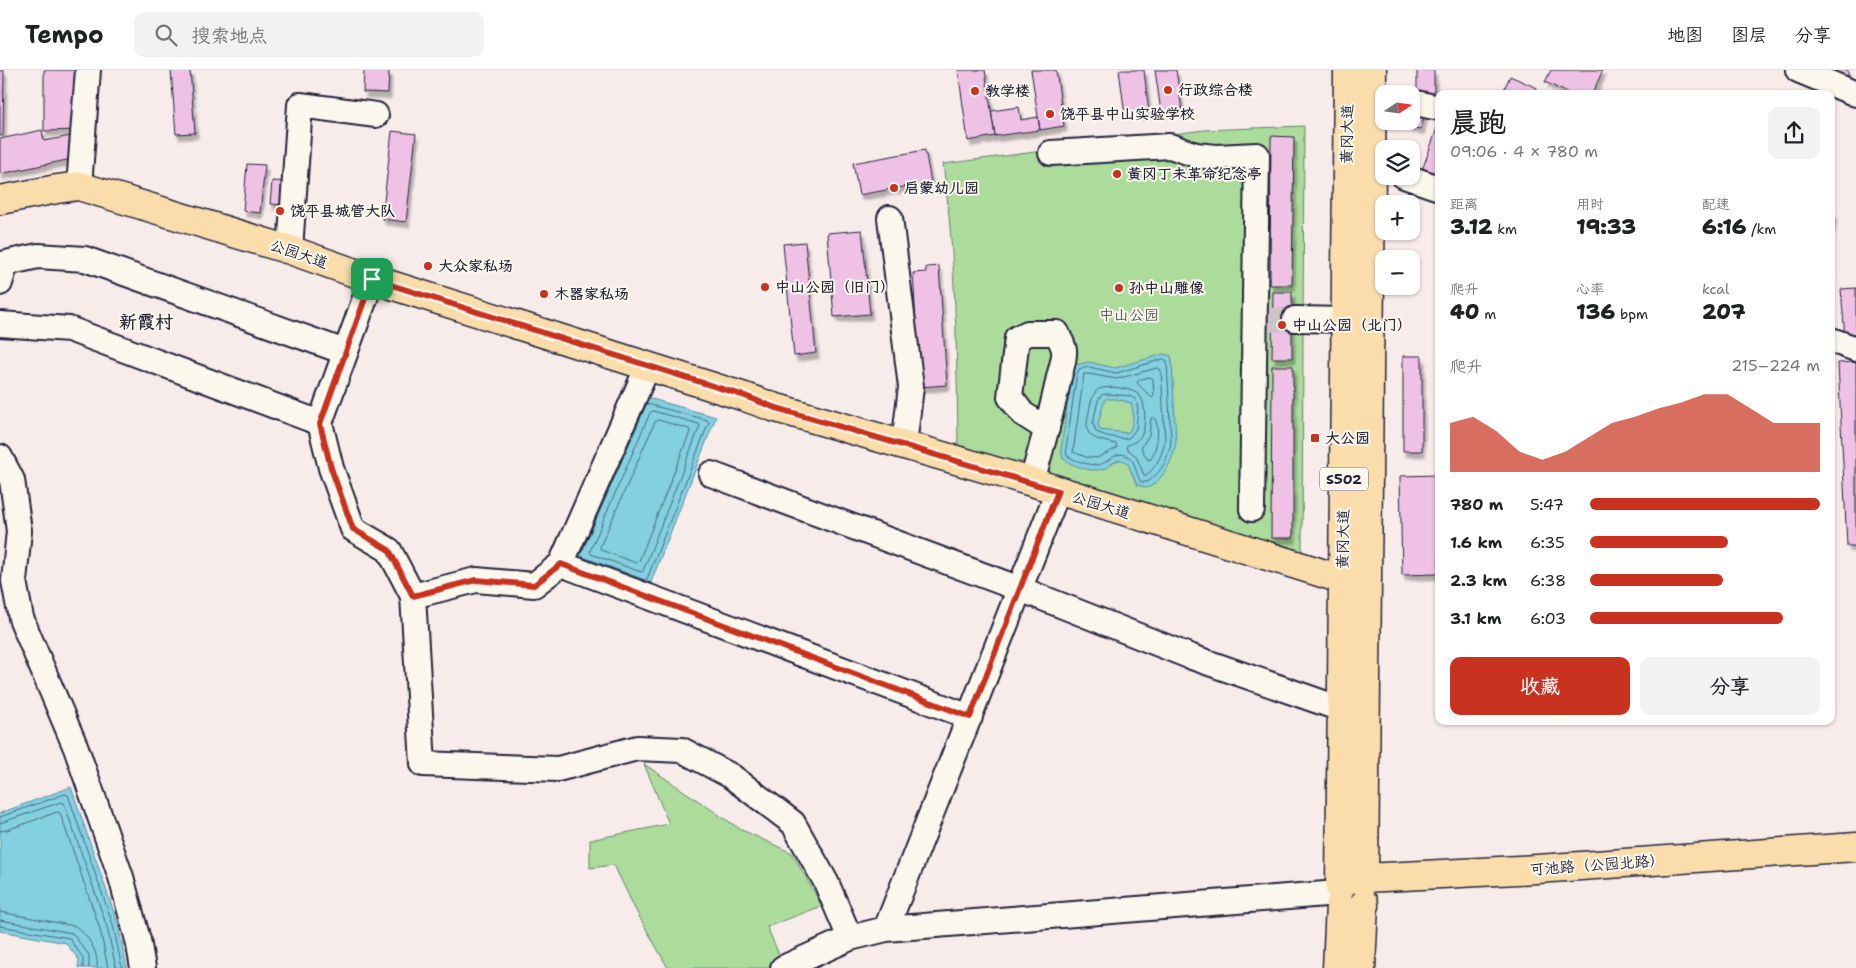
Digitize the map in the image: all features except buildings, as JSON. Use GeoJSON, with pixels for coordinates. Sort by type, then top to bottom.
{"type":"FeatureCollection","features":[{"type":"Feature","properties":{"kind":"main road","name":"黄冈大道"},"geometry":{"type":"LineString","coordinates":[[1348,70],[1347,892],[1361,968]]}},
{"type":"Feature","properties":{"kind":"main road","name":"黄冈大道"},"geometry":{"type":"LineString","coordinates":[[1337,968],[1347,892],[1374,86]]}},
{"type":"Feature","properties":{"kind":"main road","name":"公园大道"},"geometry":{"type":"LineString","coordinates":[[0,200],[78,186],[290,250],[372,279],[745,396],[773,407],[1032,482],[1341,578]]}},
{"type":"Feature","properties":{"kind":"main road","name":"可池路（公园北路）"},"geometry":{"type":"LineString","coordinates":[[1347,892],[1537,869],[1856,847]]}},
{"type":"Feature","properties":{"kind":"main road","name":"可池路（公园北路）"},"geometry":{"type":"LineString","coordinates":[[1347,892],[1856,866]]}},
{"type":"Feature","properties":{"kind":"street"},"geometry":{"type":"LineString","coordinates":[[78,186],[88,70]]}},
{"type":"Feature","properties":{"kind":"street"},"geometry":{"type":"LineString","coordinates":[[1798,70],[1856,94]]}},
{"type":"Feature","properties":{"kind":"street"},"geometry":{"type":"LineString","coordinates":[[1420,104],[1435,107]]}},
{"type":"Feature","properties":{"kind":"street"},"geometry":{"type":"LineString","coordinates":[[290,250],[300,105],[376,115]]}},
{"type":"Feature","properties":{"kind":"street"},"geometry":{"type":"LineString","coordinates":[[1051,153],[1170,146],[1196,156],[1257,155],[1256,195],[1266,235],[1268,320],[1263,412],[1252,435],[1252,509]]}},
{"type":"Feature","properties":{"kind":"street"},"geometry":{"type":"LineString","coordinates":[[1420,181],[1435,187]]}},
{"type":"Feature","properties":{"kind":"street"},"geometry":{"type":"LineString","coordinates":[[890,218],[911,387],[904,445]]}},
{"type":"Feature","properties":{"kind":"street"},"geometry":{"type":"LineString","coordinates":[[0,283],[6,263],[38,256],[85,259],[345,352]]}},
{"type":"Feature","properties":{"kind":"street"},"geometry":{"type":"LineString","coordinates":[[372,279],[320,424],[331,468],[353,529],[389,550],[413,596],[423,764],[558,769],[637,748],[682,750],[731,776],[793,824],[826,882],[850,938]]}},
{"type":"Feature","properties":{"kind":"street"},"geometry":{"type":"LineString","coordinates":[[1295,319],[1349,320]]}},
{"type":"Feature","properties":{"kind":"street"},"geometry":{"type":"LineString","coordinates":[[0,324],[69,329],[320,424]]}},
{"type":"Feature","properties":{"kind":"street"},"geometry":{"type":"LineString","coordinates":[[1835,341],[1856,349]]}},
{"type":"Feature","properties":{"kind":"street"},"geometry":{"type":"LineString","coordinates":[[413,596],[476,580],[534,585],[561,564],[648,366]]}},
{"type":"Feature","properties":{"kind":"street"},"geometry":{"type":"LineString","coordinates":[[1032,482],[1047,428]]}},
{"type":"Feature","properties":{"kind":"street"},"geometry":{"type":"LineString","coordinates":[[0,457],[12,480],[20,530],[14,581],[21,618],[76,748],[117,868],[138,940],[143,968]]}},
{"type":"Feature","properties":{"kind":"street"},"geometry":{"type":"LineString","coordinates":[[711,474],[1020,589],[1189,656],[1341,709]]}},
{"type":"Feature","properties":{"kind":"street"},"geometry":{"type":"LineString","coordinates":[[886,929],[1058,491]]}},
{"type":"Feature","properties":{"kind":"street"},"geometry":{"type":"LineString","coordinates":[[561,564],[970,717]]}},
{"type":"Feature","properties":{"kind":"street"},"geometry":{"type":"LineString","coordinates":[[783,968],[850,938],[886,929],[1347,892]]}},
{"type":"Feature","properties":{"kind":"green space","name":"中山公园"},"geometry":{"type":"Polygon","coordinates":[[[1304,126],[1302,552],[1063,482],[1045,467],[1036,464],[988,460],[958,452],[953,272],[943,164],[1204,130],[1304,126]]]}},
{"type":"Feature","properties":{"kind":"green space"},"geometry":{"type":"Polygon","coordinates":[[[644,764],[740,829],[792,853],[822,906],[767,927],[785,968],[668,968],[635,909],[614,865],[590,868],[590,840],[669,824],[644,764]]]}},
{"type":"Feature","properties":{"kind":"water"},"geometry":{"type":"Polygon","coordinates":[[[1164,354],[1171,356],[1175,448],[1168,468],[1148,488],[1137,485],[1127,462],[1118,460],[1101,470],[1090,470],[1078,467],[1063,459],[1061,449],[1071,378],[1075,365],[1089,362],[1115,368],[1164,354]],[[1105,399],[1098,424],[1100,430],[1128,433],[1133,418],[1131,403],[1116,399],[1105,399]]]}},
{"type":"Feature","properties":{"kind":"water"},"geometry":{"type":"Polygon","coordinates":[[[645,397],[716,417],[649,587],[574,559],[645,397]]]}},
{"type":"Feature","properties":{"kind":"water"},"geometry":{"type":"Polygon","coordinates":[[[71,787],[118,924],[127,968],[78,968],[79,960],[66,943],[0,931],[0,813],[71,787]]]}},
{"type":"Feature","properties":{"kind":"tunnel"},"geometry":{"type":"LineString","coordinates":[[1268,320],[1295,319]]}},
{"type":"Feature","properties":{"kind":"place","name":"行政综合楼"},"geometry":{"type":"Point","coordinates":[1168,90]}},
{"type":"Feature","properties":{"kind":"place","name":"教学楼"},"geometry":{"type":"Point","coordinates":[975,91]}},
{"type":"Feature","properties":{"kind":"place","name":"饶平县中山实验学校"},"geometry":{"type":"Point","coordinates":[1050,114]}},
{"type":"Feature","properties":{"kind":"place","name":"黄冈丁未革命纪念亭"},"geometry":{"type":"Point","coordinates":[1117,174]}},
{"type":"Feature","properties":{"kind":"place","name":"启蒙幼儿园"},"geometry":{"type":"Point","coordinates":[894,188]}},
{"type":"Feature","properties":{"kind":"place","name":"饶平县城管大队"},"geometry":{"type":"Point","coordinates":[280,211]}},
{"type":"Feature","properties":{"kind":"place","name":"大众家私场"},"geometry":{"type":"Point","coordinates":[428,266]}},
{"type":"Feature","properties":{"kind":"place","name":"中山公园（旧门）"},"geometry":{"type":"Point","coordinates":[765,287]}},
{"type":"Feature","properties":{"kind":"place","name":"孙中山雕像"},"geometry":{"type":"Point","coordinates":[1119,288]}},
{"type":"Feature","properties":{"kind":"place","name":"木器家私场"},"geometry":{"type":"Point","coordinates":[544,294]}},
{"type":"Feature","properties":{"kind":"place","name":"中山公园（北门）"},"geometry":{"type":"Point","coordinates":[1282,325]}},
{"type":"Feature","properties":{"kind":"place","name":"大公园"},"geometry":{"type":"Point","coordinates":[1315,438]}},
{"type":"Feature","properties":{"kind":"district","name":"新霞村"},"geometry":{"type":"Point","coordinates":[146,322]}},
{"type":"Feature","properties":{"kind":"route"},"geometry":{"type":"LineString","coordinates":[[372,279],[745,396],[773,407],[1058,491],[970,717],[561,564],[534,585],[476,580],[413,596],[389,550],[353,529],[331,468],[320,424],[372,279]]}}]}
